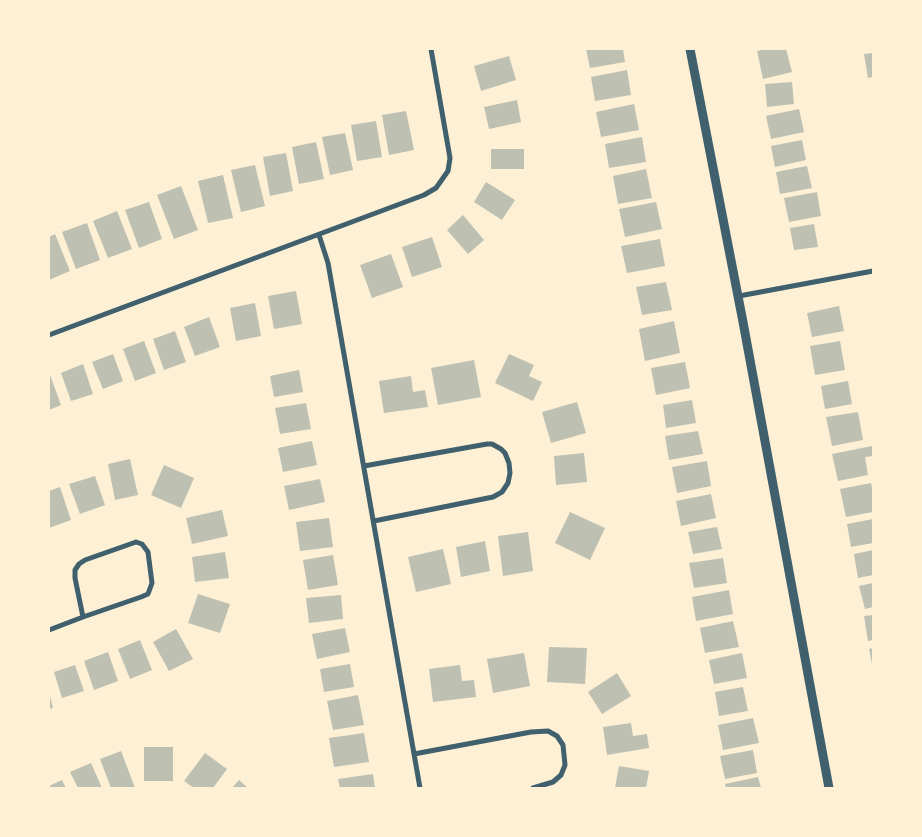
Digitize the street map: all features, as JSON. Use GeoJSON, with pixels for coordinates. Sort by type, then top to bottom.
{"type":"FeatureCollection","features":[{"type":"Feature","properties":{"kind":"street"},"geometry":{"type":"LineString","coordinates":[[49,335],[319,235],[424,195],[436,188],[445,178],[450,165],[450,151],[431,49]]}},
{"type":"Feature","properties":{"kind":"street"},"geometry":{"type":"LineString","coordinates":[[690,49],[739,296],[829,788]]}},
{"type":"Feature","properties":{"kind":"street"},"geometry":{"type":"LineString","coordinates":[[319,235],[328,262],[420,788]]}},
{"type":"Feature","properties":{"kind":"street"},"geometry":{"type":"LineString","coordinates":[[739,296],[873,271]]}},
{"type":"Feature","properties":{"kind":"street"},"geometry":{"type":"LineString","coordinates":[[364,466],[487,444],[492,444],[501,449],[509,462],[508,484],[502,492],[493,498],[374,521]]}},
{"type":"Feature","properties":{"kind":"street"},"geometry":{"type":"LineString","coordinates":[[49,630],[148,594],[152,587],[152,578],[148,552],[142,544],[133,543],[85,560],[79,564],[75,570],[75,578],[83,617]]}},
{"type":"Feature","properties":{"kind":"street"},"geometry":{"type":"LineString","coordinates":[[414,754],[532,732],[548,731],[557,736],[563,744],[565,766],[561,775],[553,782],[533,788]]}},
{"type":"Feature","properties":{"kind":"building"},"geometry":{"type":"Polygon","coordinates":[[[586,49],[623,49],[625,62],[590,68],[586,49]]]}},
{"type":"Feature","properties":{"kind":"building"},"geometry":{"type":"Polygon","coordinates":[[[786,49],[792,72],[763,79],[757,51],[786,49]]]}},
{"type":"Feature","properties":{"kind":"building"},"geometry":{"type":"Polygon","coordinates":[[[873,53],[873,77],[868,78],[864,54],[873,53]]]}},
{"type":"Feature","properties":{"kind":"building"},"geometry":{"type":"Polygon","coordinates":[[[509,56],[516,80],[481,91],[474,66],[509,56]]]}},
{"type":"Feature","properties":{"kind":"building"},"geometry":{"type":"Polygon","coordinates":[[[627,70],[631,95],[595,101],[591,77],[627,70]]]}},
{"type":"Feature","properties":{"kind":"building"},"geometry":{"type":"Polygon","coordinates":[[[792,82],[794,104],[767,107],[765,84],[792,82]]]}},
{"type":"Feature","properties":{"kind":"building"},"geometry":{"type":"Polygon","coordinates":[[[517,100],[521,122],[489,129],[484,107],[517,100]]]}},
{"type":"Feature","properties":{"kind":"building"},"geometry":{"type":"Polygon","coordinates":[[[634,104],[639,130],[601,137],[596,112],[634,104]]]}},
{"type":"Feature","properties":{"kind":"building"},"geometry":{"type":"Polygon","coordinates":[[[799,109],[804,132],[771,139],[766,116],[799,109]]]}},
{"type":"Feature","properties":{"kind":"building"},"geometry":{"type":"Polygon","coordinates":[[[406,111],[414,150],[389,155],[382,115],[406,111]]]}},
{"type":"Feature","properties":{"kind":"building"},"geometry":{"type":"Polygon","coordinates":[[[376,121],[382,157],[357,161],[351,125],[376,121]]]}},
{"type":"Feature","properties":{"kind":"building"},"geometry":{"type":"Polygon","coordinates":[[[345,133],[353,170],[330,175],[322,137],[345,133]]]}},
{"type":"Feature","properties":{"kind":"building"},"geometry":{"type":"Polygon","coordinates":[[[642,137],[646,162],[609,168],[605,144],[642,137]]]}},
{"type":"Feature","properties":{"kind":"building"},"geometry":{"type":"Polygon","coordinates":[[[802,140],[806,160],[775,167],[771,146],[802,140]]]}},
{"type":"Feature","properties":{"kind":"building"},"geometry":{"type":"Polygon","coordinates":[[[316,142],[324,179],[299,184],[292,147],[316,142]]]}},
{"type":"Feature","properties":{"kind":"building"},"geometry":{"type":"Polygon","coordinates":[[[491,149],[524,149],[524,169],[491,169],[491,149]]]}},
{"type":"Feature","properties":{"kind":"building"},"geometry":{"type":"Polygon","coordinates":[[[286,153],[293,191],[270,196],[263,157],[286,153]]]}},
{"type":"Feature","properties":{"kind":"building"},"geometry":{"type":"Polygon","coordinates":[[[255,165],[265,206],[241,212],[231,170],[255,165]]]}},
{"type":"Feature","properties":{"kind":"building"},"geometry":{"type":"Polygon","coordinates":[[[807,166],[812,188],[780,194],[776,172],[807,166]]]}},
{"type":"Feature","properties":{"kind":"building"},"geometry":{"type":"Polygon","coordinates":[[[646,169],[652,198],[618,204],[613,176],[646,169]]]}},
{"type":"Feature","properties":{"kind":"building"},"geometry":{"type":"Polygon","coordinates":[[[223,175],[233,218],[208,223],[198,181],[223,175]]]}},
{"type":"Feature","properties":{"kind":"building"},"geometry":{"type":"Polygon","coordinates":[[[486,182],[515,200],[502,220],[474,202],[486,182]]]}},
{"type":"Feature","properties":{"kind":"building"},"geometry":{"type":"Polygon","coordinates":[[[181,186],[198,230],[174,239],[157,195],[181,186]]]}},
{"type":"Feature","properties":{"kind":"building"},"geometry":{"type":"Polygon","coordinates":[[[817,192],[821,216],[789,222],[784,198],[817,192]]]}},
{"type":"Feature","properties":{"kind":"building"},"geometry":{"type":"Polygon","coordinates":[[[149,202],[162,239],[139,248],[125,210],[149,202]]]}},
{"type":"Feature","properties":{"kind":"building"},"geometry":{"type":"Polygon","coordinates":[[[656,202],[662,229],[625,237],[619,209],[656,202]]]}},
{"type":"Feature","properties":{"kind":"building"},"geometry":{"type":"Polygon","coordinates":[[[117,211],[132,249],[108,258],[93,221],[117,211]]]}},
{"type":"Feature","properties":{"kind":"building"},"geometry":{"type":"Polygon","coordinates":[[[463,215],[484,240],[468,254],[447,230],[463,215]]]}},
{"type":"Feature","properties":{"kind":"building"},"geometry":{"type":"Polygon","coordinates":[[[87,223],[100,260],[76,269],[62,232],[87,223]]]}},
{"type":"Feature","properties":{"kind":"building"},"geometry":{"type":"Polygon","coordinates":[[[814,224],[818,247],[794,250],[790,228],[814,224]]]}},
{"type":"Feature","properties":{"kind":"building"},"geometry":{"type":"Polygon","coordinates":[[[55,234],[70,271],[49,280],[49,237],[55,234]]]}},
{"type":"Feature","properties":{"kind":"building"},"geometry":{"type":"Polygon","coordinates":[[[432,237],[442,267],[412,277],[402,247],[432,237]]]}},
{"type":"Feature","properties":{"kind":"building"},"geometry":{"type":"Polygon","coordinates":[[[660,239],[665,266],[627,273],[621,246],[660,239]]]}},
{"type":"Feature","properties":{"kind":"building"},"geometry":{"type":"Polygon","coordinates":[[[391,254],[403,287],[372,298],[360,265],[391,254]]]}},
{"type":"Feature","properties":{"kind":"building"},"geometry":{"type":"Polygon","coordinates":[[[666,282],[672,310],[642,315],[636,287],[666,282]]]}},
{"type":"Feature","properties":{"kind":"building"},"geometry":{"type":"Polygon","coordinates":[[[296,291],[302,324],[274,329],[268,296],[296,291]]]}},
{"type":"Feature","properties":{"kind":"building"},"geometry":{"type":"Polygon","coordinates":[[[255,303],[261,336],[236,341],[230,308],[255,303]]]}},
{"type":"Feature","properties":{"kind":"building"},"geometry":{"type":"Polygon","coordinates":[[[839,306],[844,331],[812,337],[807,313],[839,306]]]}},
{"type":"Feature","properties":{"kind":"building"},"geometry":{"type":"Polygon","coordinates":[[[209,317],[220,347],[195,356],[184,327],[209,317]]]}},
{"type":"Feature","properties":{"kind":"building"},"geometry":{"type":"Polygon","coordinates":[[[674,321],[680,353],[645,361],[639,329],[674,321]]]}},
{"type":"Feature","properties":{"kind":"building"},"geometry":{"type":"Polygon","coordinates":[[[175,331],[186,362],[164,370],[153,339],[175,331]]]}},
{"type":"Feature","properties":{"kind":"building"},"geometry":{"type":"Polygon","coordinates":[[[144,341],[156,373],[135,381],[123,349],[144,341]]]}},
{"type":"Feature","properties":{"kind":"building"},"geometry":{"type":"Polygon","coordinates":[[[840,341],[845,370],[815,375],[810,346],[840,341]]]}},
{"type":"Feature","properties":{"kind":"building"},"geometry":{"type":"Polygon","coordinates":[[[113,354],[123,381],[103,389],[92,362],[113,354]]]}},
{"type":"Feature","properties":{"kind":"building"},"geometry":{"type":"Polygon","coordinates":[[[509,354],[534,365],[529,376],[542,382],[533,401],[495,383],[509,354]]]}},
{"type":"Feature","properties":{"kind":"building"},"geometry":{"type":"Polygon","coordinates":[[[474,360],[481,397],[438,405],[431,368],[474,360]]]}},
{"type":"Feature","properties":{"kind":"building"},"geometry":{"type":"Polygon","coordinates":[[[685,362],[690,388],[656,395],[651,368],[685,362]]]}},
{"type":"Feature","properties":{"kind":"building"},"geometry":{"type":"Polygon","coordinates":[[[83,364],[93,394],[71,401],[61,373],[83,364]]]}},
{"type":"Feature","properties":{"kind":"building"},"geometry":{"type":"Polygon","coordinates":[[[299,370],[303,392],[274,397],[270,376],[299,370]]]}},
{"type":"Feature","properties":{"kind":"building"},"geometry":{"type":"Polygon","coordinates":[[[49,372],[61,405],[49,410],[49,372]]]}},
{"type":"Feature","properties":{"kind":"building"},"geometry":{"type":"Polygon","coordinates":[[[411,376],[413,392],[425,390],[428,407],[384,413],[379,381],[411,376]]]}},
{"type":"Feature","properties":{"kind":"building"},"geometry":{"type":"Polygon","coordinates":[[[848,381],[852,404],[825,409],[821,386],[848,381]]]}},
{"type":"Feature","properties":{"kind":"building"},"geometry":{"type":"Polygon","coordinates":[[[692,400],[696,423],[666,428],[663,405],[692,400]]]}},
{"type":"Feature","properties":{"kind":"building"},"geometry":{"type":"Polygon","coordinates":[[[577,402],[586,433],[551,443],[542,412],[577,402]]]}},
{"type":"Feature","properties":{"kind":"building"},"geometry":{"type":"Polygon","coordinates":[[[306,403],[311,429],[280,434],[275,408],[306,403]]]}},
{"type":"Feature","properties":{"kind":"building"},"geometry":{"type":"Polygon","coordinates":[[[858,412],[863,440],[832,446],[826,417],[858,412]]]}},
{"type":"Feature","properties":{"kind":"building"},"geometry":{"type":"Polygon","coordinates":[[[698,431],[703,454],[669,460],[665,436],[698,431]]]}},
{"type":"Feature","properties":{"kind":"building"},"geometry":{"type":"Polygon","coordinates":[[[312,441],[317,465],[283,472],[278,448],[312,441]]]}},
{"type":"Feature","properties":{"kind":"building"},"geometry":{"type":"Polygon","coordinates":[[[872,446],[873,456],[865,457],[868,475],[838,481],[832,454],[872,446]]]}},
{"type":"Feature","properties":{"kind":"building"},"geometry":{"type":"Polygon","coordinates":[[[584,453],[587,482],[556,485],[554,456],[584,453]]]}},
{"type":"Feature","properties":{"kind":"building"},"geometry":{"type":"Polygon","coordinates":[[[130,459],[138,495],[115,500],[108,464],[130,459]]]}},
{"type":"Feature","properties":{"kind":"building"},"geometry":{"type":"Polygon","coordinates":[[[707,461],[711,486],[677,493],[672,467],[707,461]]]}},
{"type":"Feature","properties":{"kind":"building"},"geometry":{"type":"Polygon","coordinates":[[[164,465],[194,478],[181,508],[151,495],[164,465]]]}},
{"type":"Feature","properties":{"kind":"building"},"geometry":{"type":"Polygon","coordinates":[[[95,476],[105,505],[80,514],[69,484],[95,476]]]}},
{"type":"Feature","properties":{"kind":"building"},"geometry":{"type":"Polygon","coordinates":[[[320,479],[325,502],[289,510],[284,486],[320,479]]]}},
{"type":"Feature","properties":{"kind":"building"},"geometry":{"type":"Polygon","coordinates":[[[871,483],[873,512],[846,517],[840,489],[871,483]]]}},
{"type":"Feature","properties":{"kind":"building"},"geometry":{"type":"Polygon","coordinates":[[[60,487],[71,520],[49,528],[49,491],[60,487]]]}},
{"type":"Feature","properties":{"kind":"building"},"geometry":{"type":"Polygon","coordinates":[[[711,494],[716,518],[681,526],[676,501],[711,494]]]}},
{"type":"Feature","properties":{"kind":"building"},"geometry":{"type":"Polygon","coordinates":[[[222,510],[228,536],[192,544],[186,518],[222,510]]]}},
{"type":"Feature","properties":{"kind":"building"},"geometry":{"type":"Polygon","coordinates":[[[570,512],[605,528],[590,560],[555,543],[570,512]]]}},
{"type":"Feature","properties":{"kind":"building"},"geometry":{"type":"Polygon","coordinates":[[[329,518],[333,547],[300,551],[296,522],[329,518]]]}},
{"type":"Feature","properties":{"kind":"building"},"geometry":{"type":"Polygon","coordinates":[[[873,519],[873,543],[851,547],[847,524],[873,519]]]}},
{"type":"Feature","properties":{"kind":"building"},"geometry":{"type":"Polygon","coordinates":[[[717,527],[722,549],[693,554],[688,532],[717,527]]]}},
{"type":"Feature","properties":{"kind":"building"},"geometry":{"type":"Polygon","coordinates":[[[528,532],[533,571],[503,576],[498,536],[528,532]]]}},
{"type":"Feature","properties":{"kind":"building"},"geometry":{"type":"Polygon","coordinates":[[[485,541],[490,571],[461,577],[456,547],[485,541]]]}},
{"type":"Feature","properties":{"kind":"building"},"geometry":{"type":"Polygon","coordinates":[[[443,549],[451,584],[416,592],[408,557],[443,549]]]}},
{"type":"Feature","properties":{"kind":"building"},"geometry":{"type":"Polygon","coordinates":[[[873,550],[873,575],[858,578],[854,554],[873,550]]]}},
{"type":"Feature","properties":{"kind":"building"},"geometry":{"type":"Polygon","coordinates":[[[225,552],[229,578],[195,582],[192,557],[225,552]]]}},
{"type":"Feature","properties":{"kind":"building"},"geometry":{"type":"Polygon","coordinates":[[[333,555],[338,585],[308,590],[303,560],[333,555]]]}},
{"type":"Feature","properties":{"kind":"building"},"geometry":{"type":"Polygon","coordinates":[[[723,558],[727,583],[694,588],[689,563],[723,558]]]}},
{"type":"Feature","properties":{"kind":"building"},"geometry":{"type":"Polygon","coordinates":[[[873,583],[873,607],[865,609],[859,586],[873,583]]]}},
{"type":"Feature","properties":{"kind":"building"},"geometry":{"type":"Polygon","coordinates":[[[729,590],[733,614],[696,621],[692,597],[729,590]]]}},
{"type":"Feature","properties":{"kind":"building"},"geometry":{"type":"Polygon","coordinates":[[[198,594],[230,604],[220,633],[188,623],[198,594]]]}},
{"type":"Feature","properties":{"kind":"building"},"geometry":{"type":"Polygon","coordinates":[[[341,595],[343,619],[309,623],[306,598],[341,595]]]}},
{"type":"Feature","properties":{"kind":"building"},"geometry":{"type":"Polygon","coordinates":[[[873,615],[873,640],[868,641],[864,616],[873,615]]]}},
{"type":"Feature","properties":{"kind":"building"},"geometry":{"type":"Polygon","coordinates":[[[733,621],[739,647],[705,653],[700,628],[733,621]]]}},
{"type":"Feature","properties":{"kind":"building"},"geometry":{"type":"Polygon","coordinates":[[[345,628],[350,652],[317,659],[312,634],[345,628]]]}},
{"type":"Feature","properties":{"kind":"building"},"geometry":{"type":"Polygon","coordinates":[[[176,629],[193,659],[169,671],[153,642],[176,629]]]}},
{"type":"Feature","properties":{"kind":"building"},"geometry":{"type":"Polygon","coordinates":[[[140,640],[152,670],[130,679],[118,649],[140,640]]]}},
{"type":"Feature","properties":{"kind":"building"},"geometry":{"type":"Polygon","coordinates":[[[549,647],[587,648],[585,684],[547,682],[549,647]]]}},
{"type":"Feature","properties":{"kind":"building"},"geometry":{"type":"Polygon","coordinates":[[[873,648],[873,664],[872,664],[869,649],[873,648]]]}},
{"type":"Feature","properties":{"kind":"building"},"geometry":{"type":"Polygon","coordinates":[[[108,652],[118,681],[94,690],[84,661],[108,652]]]}},
{"type":"Feature","properties":{"kind":"building"},"geometry":{"type":"Polygon","coordinates":[[[524,653],[530,686],[493,693],[487,659],[524,653]]]}},
{"type":"Feature","properties":{"kind":"building"},"geometry":{"type":"Polygon","coordinates":[[[742,653],[747,678],[714,684],[709,660],[742,653]]]}},
{"type":"Feature","properties":{"kind":"building"},"geometry":{"type":"Polygon","coordinates":[[[350,664],[354,687],[324,692],[320,669],[350,664]]]}},
{"type":"Feature","properties":{"kind":"building"},"geometry":{"type":"Polygon","coordinates":[[[75,665],[84,691],[62,698],[54,672],[75,665]]]}},
{"type":"Feature","properties":{"kind":"building"},"geometry":{"type":"Polygon","coordinates":[[[460,665],[462,681],[474,680],[476,697],[433,702],[429,669],[460,665]]]}},
{"type":"Feature","properties":{"kind":"building"},"geometry":{"type":"Polygon","coordinates":[[[617,673],[631,696],[602,714],[588,692],[617,673]]]}},
{"type":"Feature","properties":{"kind":"building"},"geometry":{"type":"Polygon","coordinates":[[[743,687],[748,711],[719,716],[715,692],[743,687]]]}},
{"type":"Feature","properties":{"kind":"building"},"geometry":{"type":"Polygon","coordinates":[[[49,692],[53,708],[49,709],[49,692]]]}},
{"type":"Feature","properties":{"kind":"building"},"geometry":{"type":"Polygon","coordinates":[[[358,695],[364,725],[333,730],[327,701],[358,695]]]}},
{"type":"Feature","properties":{"kind":"building"},"geometry":{"type":"Polygon","coordinates":[[[753,718],[759,743],[723,750],[718,725],[753,718]]]}},
{"type":"Feature","properties":{"kind":"building"},"geometry":{"type":"Polygon","coordinates":[[[631,723],[633,736],[647,734],[649,748],[607,755],[603,727],[631,723]]]}},
{"type":"Feature","properties":{"kind":"building"},"geometry":{"type":"Polygon","coordinates":[[[364,733],[369,762],[334,767],[329,738],[364,733]]]}},
{"type":"Feature","properties":{"kind":"building"},"geometry":{"type":"Polygon","coordinates":[[[144,747],[173,747],[173,781],[144,781],[144,747]]]}},
{"type":"Feature","properties":{"kind":"building"},"geometry":{"type":"Polygon","coordinates":[[[753,750],[757,773],[725,779],[720,756],[753,750]]]}},
{"type":"Feature","properties":{"kind":"building"},"geometry":{"type":"Polygon","coordinates":[[[121,751],[135,788],[111,788],[100,759],[121,751]]]}},
{"type":"Feature","properties":{"kind":"building"},"geometry":{"type":"Polygon","coordinates":[[[205,753],[227,769],[213,788],[194,788],[184,781],[205,753]]]}},
{"type":"Feature","properties":{"kind":"building"},"geometry":{"type":"Polygon","coordinates":[[[91,763],[102,788],[78,788],[70,772],[91,763]]]}},
{"type":"Feature","properties":{"kind":"building"},"geometry":{"type":"Polygon","coordinates":[[[619,766],[649,771],[646,788],[615,788],[619,766]]]}},
{"type":"Feature","properties":{"kind":"building"},"geometry":{"type":"Polygon","coordinates":[[[373,774],[375,788],[340,788],[338,779],[373,774]]]}},
{"type":"Feature","properties":{"kind":"building"},"geometry":{"type":"Polygon","coordinates":[[[758,777],[761,788],[726,788],[725,784],[758,777]]]}},
{"type":"Feature","properties":{"kind":"building"},"geometry":{"type":"Polygon","coordinates":[[[62,780],[66,788],[49,788],[49,786],[62,780]]]}},
{"type":"Feature","properties":{"kind":"building"},"geometry":{"type":"Polygon","coordinates":[[[239,780],[248,788],[232,788],[239,780]]]}}]}
